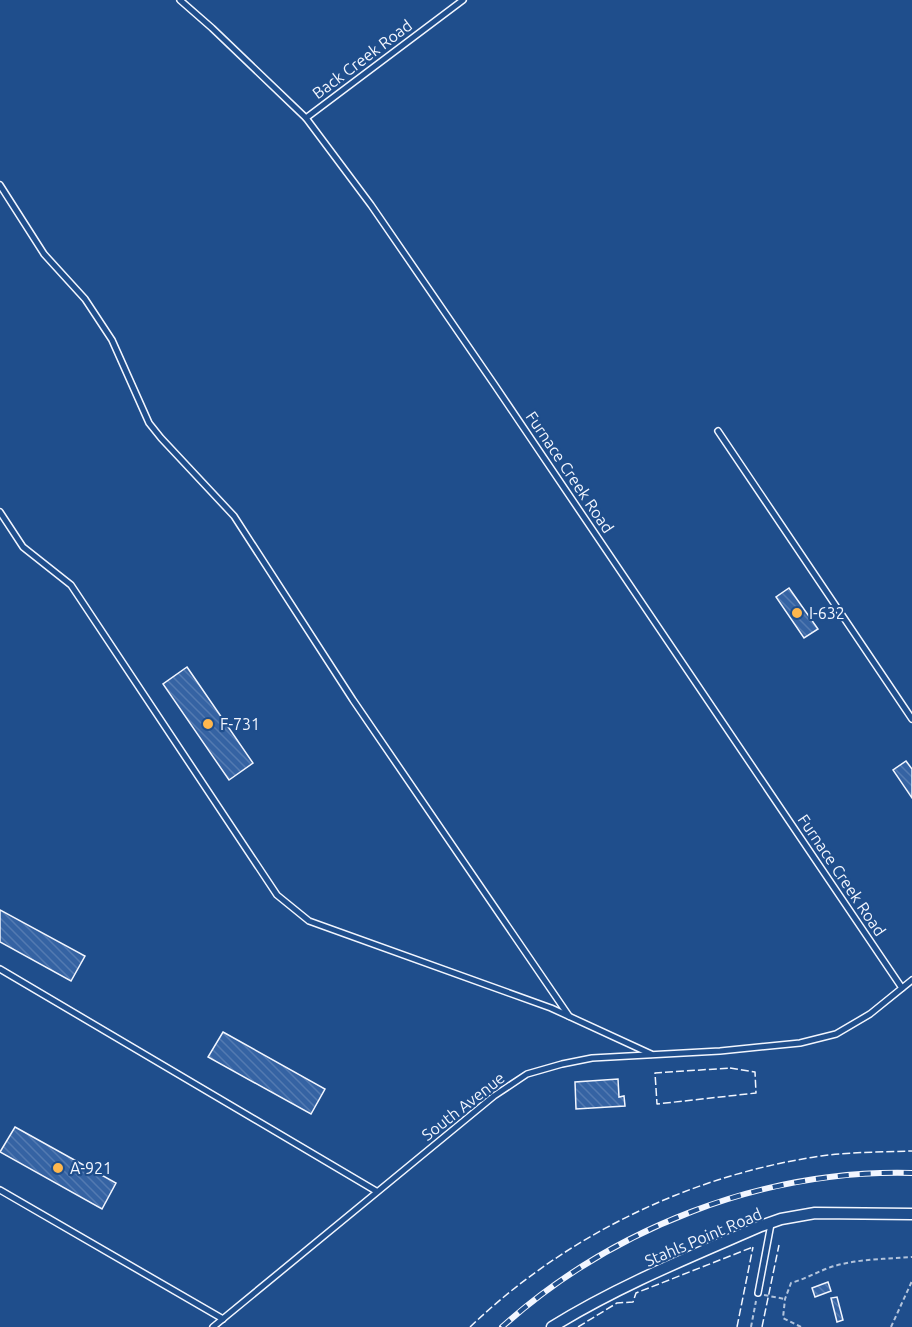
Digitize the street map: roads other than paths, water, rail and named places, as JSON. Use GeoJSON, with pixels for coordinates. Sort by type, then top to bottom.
{"type":"FeatureCollection","features":[{"type":"Feature","properties":{"kind":"street","name":"Stahls Point Road"},"geometry":{"type":"LineString","coordinates":[[552,1327],[628,1286],[771,1223],[815,1213],[912,1214]]}},
{"type":"Feature","properties":{"kind":"lane","name":"Furnace Creek Road"},"geometry":{"type":"LineString","coordinates":[[180,0],[306,118],[371,205],[902,988]]}},
{"type":"Feature","properties":{"kind":"lane","name":"Back Creek Road"},"geometry":{"type":"LineString","coordinates":[[306,118],[464,0]]}},
{"type":"Feature","properties":{"kind":"lane"},"geometry":{"type":"LineString","coordinates":[[0,184],[44,254],[85,299],[111,340],[149,423],[234,516],[353,700],[569,1016]]}},
{"type":"Feature","properties":{"kind":"lane"},"geometry":{"type":"LineString","coordinates":[[718,431],[912,719]]}},
{"type":"Feature","properties":{"kind":"lane"},"geometry":{"type":"LineString","coordinates":[[0,512],[23,547],[71,585],[276,895],[309,921],[551,1008],[651,1054]]}},
{"type":"Feature","properties":{"kind":"lane"},"geometry":{"type":"LineString","coordinates":[[0,969],[376,1191]]}},
{"type":"Feature","properties":{"kind":"lane","name":"South Avenue"},"geometry":{"type":"LineString","coordinates":[[213,1327],[376,1191],[494,1096],[527,1074],[592,1058],[720,1051],[800,1043],[836,1034],[870,1014],[912,980]]}},
{"type":"Feature","properties":{"kind":"lane"},"geometry":{"type":"LineString","coordinates":[[0,1190],[223,1319]]}},
{"type":"Feature","properties":{"kind":"lane"},"geometry":{"type":"LineString","coordinates":[[758,1293],[771,1223]]}},
{"type":"Feature","properties":{"kind":"railway"},"geometry":{"type":"LineString","coordinates":[[502,1327],[545,1292],[592,1261],[641,1234],[692,1211],[746,1194],[801,1181],[856,1174],[912,1173]]}},
{"type":"Feature","properties":{"kind":"place","name":"I-632"},"geometry":{"type":"Point","coordinates":[797,613]}},
{"type":"Feature","properties":{"kind":"place","name":"F-731"},"geometry":{"type":"Point","coordinates":[208,724]}},
{"type":"Feature","properties":{"kind":"place","name":"A-921"},"geometry":{"type":"Point","coordinates":[58,1168]}}]}
